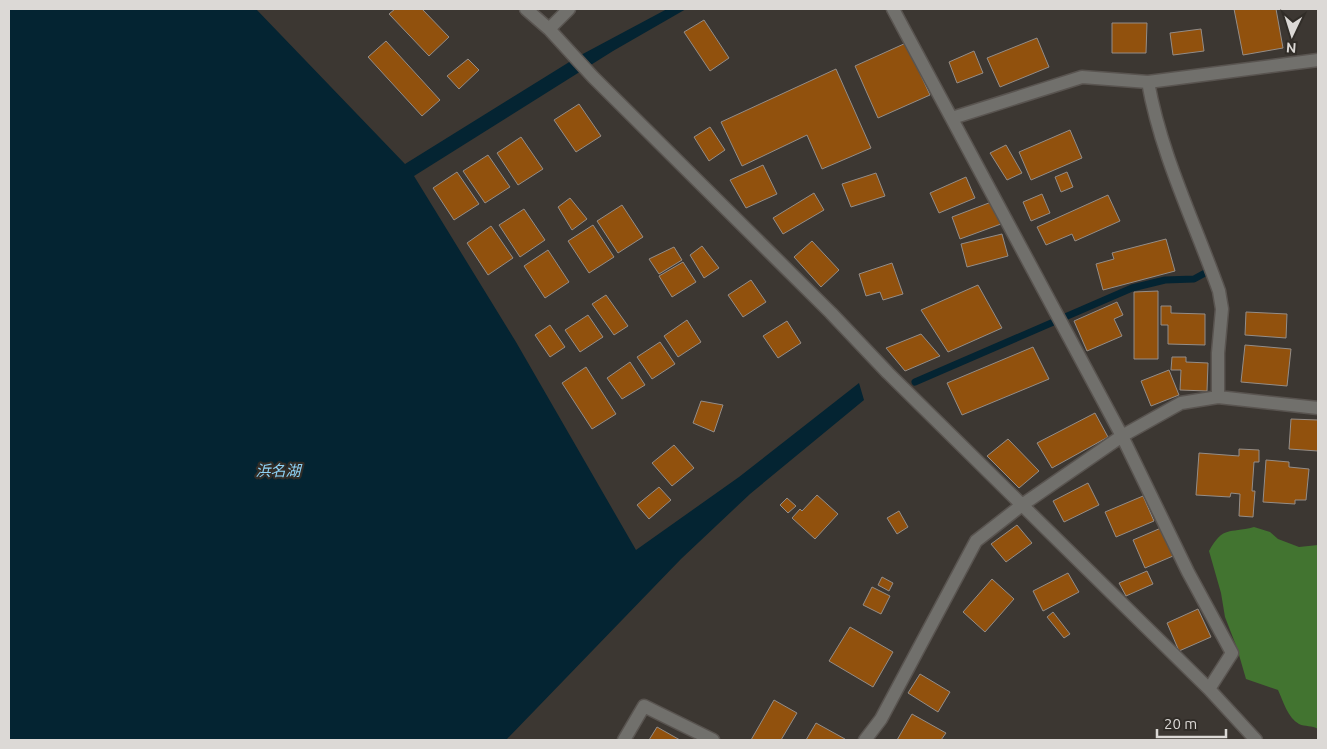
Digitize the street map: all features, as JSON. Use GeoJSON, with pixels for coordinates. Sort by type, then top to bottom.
{"type":"FeatureCollection","features":[{"type":"Feature","properties":{"kind":"street"},"geometry":{"type":"LineString","coordinates":[[526,9],[549,29],[593,77],[1209,690],[1256,740]]}},
{"type":"Feature","properties":{"kind":"street"},"geometry":{"type":"LineString","coordinates":[[549,29],[569,9]]}},
{"type":"Feature","properties":{"kind":"street"},"geometry":{"type":"LineString","coordinates":[[893,9],[1122,436],[1188,572],[1232,653],[1209,690]]}},
{"type":"Feature","properties":{"kind":"street"},"geometry":{"type":"LineString","coordinates":[[952,118],[1082,77],[1148,82],[1318,60]]}},
{"type":"Feature","properties":{"kind":"street"},"geometry":{"type":"LineString","coordinates":[[1148,82],[1164,149],[1220,291],[1222,309],[1218,353],[1218,397]]}},
{"type":"Feature","properties":{"kind":"street"},"geometry":{"type":"LineString","coordinates":[[865,740],[881,719],[976,541],[1022,505],[1122,436],[1181,403],[1218,397],[1318,408]]}},
{"type":"Feature","properties":{"kind":"street"},"geometry":{"type":"LineString","coordinates":[[624,740],[644,706],[713,740]]}},
{"type":"Feature","properties":{"kind":"green space"},"geometry":{"type":"Polygon","coordinates":[[[1254,527],[1270,532],[1278,539],[1299,547],[1318,545],[1318,729],[1301,725],[1295,721],[1286,709],[1278,690],[1246,679],[1225,617],[1221,593],[1209,551],[1223,534],[1254,527]]]}},
{"type":"Feature","properties":{"kind":"water","name":"浜名湖"},"geometry":{"type":"Polygon","coordinates":[[[9,9],[256,9],[405,164],[579,56],[667,9],[686,9],[613,51],[414,176],[516,342],[636,550],[739,477],[859,383],[864,400],[750,494],[681,559],[506,740],[9,740],[9,9]]]}},
{"type":"Feature","properties":{"kind":"building"},"geometry":{"type":"Polygon","coordinates":[[[395,9],[422,9],[449,37],[429,56],[389,14],[395,9]]]}},
{"type":"Feature","properties":{"kind":"building"},"geometry":{"type":"Polygon","coordinates":[[[1234,9],[1276,9],[1283,48],[1243,55],[1234,9]]]}},
{"type":"Feature","properties":{"kind":"building"},"geometry":{"type":"Polygon","coordinates":[[[704,20],[729,58],[710,71],[684,32],[704,20]]]}},
{"type":"Feature","properties":{"kind":"building"},"geometry":{"type":"Polygon","coordinates":[[[1112,23],[1147,23],[1146,53],[1112,53],[1112,23]]]}},
{"type":"Feature","properties":{"kind":"building"},"geometry":{"type":"Polygon","coordinates":[[[1201,29],[1204,51],[1173,55],[1170,33],[1201,29]]]}},
{"type":"Feature","properties":{"kind":"building"},"geometry":{"type":"Polygon","coordinates":[[[1037,38],[1049,67],[1000,87],[987,58],[1037,38]]]}},
{"type":"Feature","properties":{"kind":"building"},"geometry":{"type":"Polygon","coordinates":[[[386,41],[440,100],[422,116],[368,57],[386,41]]]}},
{"type":"Feature","properties":{"kind":"building"},"geometry":{"type":"Polygon","coordinates":[[[906,43],[930,95],[878,118],[855,66],[906,43]]]}},
{"type":"Feature","properties":{"kind":"building"},"geometry":{"type":"Polygon","coordinates":[[[974,51],[983,73],[957,83],[949,62],[974,51]]]}},
{"type":"Feature","properties":{"kind":"building"},"geometry":{"type":"Polygon","coordinates":[[[468,59],[479,70],[459,89],[447,76],[468,59]]]}},
{"type":"Feature","properties":{"kind":"building"},"geometry":{"type":"Polygon","coordinates":[[[836,69],[871,148],[822,169],[807,135],[742,166],[721,122],[836,69]]]}},
{"type":"Feature","properties":{"kind":"building"},"geometry":{"type":"Polygon","coordinates":[[[579,104],[601,136],[576,152],[554,120],[579,104]]]}},
{"type":"Feature","properties":{"kind":"building"},"geometry":{"type":"Polygon","coordinates":[[[710,127],[725,150],[709,161],[694,137],[710,127]]]}},
{"type":"Feature","properties":{"kind":"building"},"geometry":{"type":"Polygon","coordinates":[[[1070,130],[1082,158],[1031,180],[1019,152],[1070,130]]]}},
{"type":"Feature","properties":{"kind":"building"},"geometry":{"type":"Polygon","coordinates":[[[521,137],[543,169],[518,185],[497,153],[521,137]]]}},
{"type":"Feature","properties":{"kind":"building"},"geometry":{"type":"Polygon","coordinates":[[[1006,145],[1022,173],[1007,180],[990,153],[1006,145]]]}},
{"type":"Feature","properties":{"kind":"building"},"geometry":{"type":"Polygon","coordinates":[[[488,155],[510,187],[485,203],[463,171],[488,155]]]}},
{"type":"Feature","properties":{"kind":"building"},"geometry":{"type":"Polygon","coordinates":[[[763,165],[777,194],[746,208],[730,180],[763,165]]]}},
{"type":"Feature","properties":{"kind":"building"},"geometry":{"type":"Polygon","coordinates":[[[457,172],[479,204],[454,220],[433,188],[457,172]]]}},
{"type":"Feature","properties":{"kind":"building"},"geometry":{"type":"Polygon","coordinates":[[[1067,172],[1073,187],[1061,192],[1055,177],[1067,172]]]}},
{"type":"Feature","properties":{"kind":"building"},"geometry":{"type":"Polygon","coordinates":[[[876,173],[885,196],[851,207],[842,184],[876,173]]]}},
{"type":"Feature","properties":{"kind":"building"},"geometry":{"type":"Polygon","coordinates":[[[966,177],[975,198],[939,213],[930,193],[966,177]]]}},
{"type":"Feature","properties":{"kind":"building"},"geometry":{"type":"Polygon","coordinates":[[[814,193],[824,210],[783,234],[773,218],[814,193]]]}},
{"type":"Feature","properties":{"kind":"building"},"geometry":{"type":"Polygon","coordinates":[[[1042,194],[1050,213],[1031,221],[1023,202],[1042,194]]]}},
{"type":"Feature","properties":{"kind":"building"},"geometry":{"type":"Polygon","coordinates":[[[1108,195],[1120,221],[1075,241],[1072,234],[1046,245],[1037,227],[1108,195]]]}},
{"type":"Feature","properties":{"kind":"building"},"geometry":{"type":"Polygon","coordinates":[[[570,198],[587,219],[572,230],[558,207],[570,198]]]}},
{"type":"Feature","properties":{"kind":"building"},"geometry":{"type":"Polygon","coordinates":[[[994,201],[1001,224],[960,239],[952,217],[994,201]]]}},
{"type":"Feature","properties":{"kind":"building"},"geometry":{"type":"Polygon","coordinates":[[[622,205],[643,237],[618,253],[597,221],[622,205]]]}},
{"type":"Feature","properties":{"kind":"building"},"geometry":{"type":"Polygon","coordinates":[[[524,209],[545,240],[520,257],[499,225],[524,209]]]}},
{"type":"Feature","properties":{"kind":"building"},"geometry":{"type":"Polygon","coordinates":[[[593,225],[614,257],[589,273],[568,241],[593,225]]]}},
{"type":"Feature","properties":{"kind":"building"},"geometry":{"type":"Polygon","coordinates":[[[491,226],[513,258],[488,275],[467,243],[491,226]]]}},
{"type":"Feature","properties":{"kind":"building"},"geometry":{"type":"Polygon","coordinates":[[[1002,234],[1008,256],[967,267],[961,244],[1002,234]]]}},
{"type":"Feature","properties":{"kind":"building"},"geometry":{"type":"Polygon","coordinates":[[[1166,239],[1175,271],[1103,290],[1096,264],[1114,259],[1112,253],[1166,239]]]}},
{"type":"Feature","properties":{"kind":"building"},"geometry":{"type":"Polygon","coordinates":[[[812,241],[839,270],[821,287],[794,257],[812,241]]]}},
{"type":"Feature","properties":{"kind":"building"},"geometry":{"type":"Polygon","coordinates":[[[702,246],[719,268],[704,278],[690,255],[702,246]]]}},
{"type":"Feature","properties":{"kind":"building"},"geometry":{"type":"Polygon","coordinates":[[[674,247],[682,260],[659,274],[649,259],[674,247]]]}},
{"type":"Feature","properties":{"kind":"building"},"geometry":{"type":"Polygon","coordinates":[[[548,250],[569,282],[545,298],[524,266],[548,250]]]}},
{"type":"Feature","properties":{"kind":"building"},"geometry":{"type":"Polygon","coordinates":[[[683,262],[696,282],[672,297],[659,276],[683,262]]]}},
{"type":"Feature","properties":{"kind":"building"},"geometry":{"type":"Polygon","coordinates":[[[892,263],[903,294],[883,300],[880,292],[866,296],[859,274],[892,263]]]}},
{"type":"Feature","properties":{"kind":"building"},"geometry":{"type":"Polygon","coordinates":[[[751,280],[766,302],[743,317],[728,295],[751,280]]]}},
{"type":"Feature","properties":{"kind":"building"},"geometry":{"type":"Polygon","coordinates":[[[978,285],[1002,328],[948,352],[921,310],[978,285]]]}},
{"type":"Feature","properties":{"kind":"building"},"geometry":{"type":"Polygon","coordinates":[[[1158,291],[1158,359],[1134,359],[1134,292],[1158,291]]]}},
{"type":"Feature","properties":{"kind":"building"},"geometry":{"type":"Polygon","coordinates":[[[606,295],[628,326],[614,335],[592,304],[606,295]]]}},
{"type":"Feature","properties":{"kind":"building"},"geometry":{"type":"Polygon","coordinates":[[[1117,302],[1123,315],[1114,319],[1122,336],[1087,351],[1074,321],[1117,302]]]}},
{"type":"Feature","properties":{"kind":"building"},"geometry":{"type":"Polygon","coordinates":[[[1161,306],[1171,306],[1171,313],[1205,314],[1205,345],[1168,344],[1168,325],[1161,325],[1161,306]]]}},
{"type":"Feature","properties":{"kind":"building"},"geometry":{"type":"Polygon","coordinates":[[[1246,312],[1287,314],[1286,338],[1245,335],[1246,312]]]}},
{"type":"Feature","properties":{"kind":"building"},"geometry":{"type":"Polygon","coordinates":[[[588,315],[603,337],[580,352],[565,330],[588,315]]]}},
{"type":"Feature","properties":{"kind":"building"},"geometry":{"type":"Polygon","coordinates":[[[687,320],[701,342],[678,357],[664,336],[687,320]]]}},
{"type":"Feature","properties":{"kind":"building"},"geometry":{"type":"Polygon","coordinates":[[[787,321],[801,343],[778,358],[763,336],[787,321]]]}},
{"type":"Feature","properties":{"kind":"building"},"geometry":{"type":"Polygon","coordinates":[[[550,325],[565,347],[550,357],[535,335],[550,325]]]}},
{"type":"Feature","properties":{"kind":"building"},"geometry":{"type":"Polygon","coordinates":[[[921,334],[940,356],[905,371],[886,348],[921,334]]]}},
{"type":"Feature","properties":{"kind":"building"},"geometry":{"type":"Polygon","coordinates":[[[660,342],[675,364],[652,379],[637,357],[660,342]]]}},
{"type":"Feature","properties":{"kind":"building"},"geometry":{"type":"Polygon","coordinates":[[[1245,345],[1291,349],[1287,386],[1241,382],[1245,345]]]}},
{"type":"Feature","properties":{"kind":"building"},"geometry":{"type":"Polygon","coordinates":[[[1033,347],[1049,379],[962,415],[947,383],[1033,347]]]}},
{"type":"Feature","properties":{"kind":"building"},"geometry":{"type":"Polygon","coordinates":[[[1172,357],[1186,357],[1186,362],[1208,363],[1207,391],[1180,390],[1181,370],[1171,370],[1172,357]]]}},
{"type":"Feature","properties":{"kind":"building"},"geometry":{"type":"Polygon","coordinates":[[[630,362],[645,385],[622,399],[607,378],[630,362]]]}},
{"type":"Feature","properties":{"kind":"building"},"geometry":{"type":"Polygon","coordinates":[[[586,367],[616,414],[592,429],[562,383],[586,367]]]}},
{"type":"Feature","properties":{"kind":"building"},"geometry":{"type":"Polygon","coordinates":[[[1169,370],[1179,395],[1151,406],[1141,381],[1169,370]]]}},
{"type":"Feature","properties":{"kind":"building"},"geometry":{"type":"Polygon","coordinates":[[[701,401],[723,405],[714,432],[693,423],[701,401]]]}},
{"type":"Feature","properties":{"kind":"building"},"geometry":{"type":"Polygon","coordinates":[[[1095,413],[1108,437],[1052,468],[1037,443],[1095,413]]]}},
{"type":"Feature","properties":{"kind":"building"},"geometry":{"type":"Polygon","coordinates":[[[1291,419],[1318,420],[1318,451],[1289,449],[1291,419]]]}},
{"type":"Feature","properties":{"kind":"building"},"geometry":{"type":"Polygon","coordinates":[[[1008,439],[1039,471],[1019,488],[987,456],[1008,439]]]}},
{"type":"Feature","properties":{"kind":"building"},"geometry":{"type":"Polygon","coordinates":[[[674,445],[694,468],[672,486],[652,463],[674,445]]]}},
{"type":"Feature","properties":{"kind":"building"},"geometry":{"type":"Polygon","coordinates":[[[1239,449],[1259,450],[1259,462],[1254,462],[1252,491],[1255,491],[1253,517],[1239,516],[1240,494],[1231,493],[1230,497],[1196,495],[1199,453],[1239,456],[1239,449]]]}},
{"type":"Feature","properties":{"kind":"building"},"geometry":{"type":"Polygon","coordinates":[[[1266,460],[1289,462],[1289,467],[1309,469],[1306,500],[1295,500],[1295,504],[1263,502],[1266,460]]]}},
{"type":"Feature","properties":{"kind":"building"},"geometry":{"type":"Polygon","coordinates":[[[1088,483],[1099,505],[1064,522],[1053,501],[1088,483]]]}},
{"type":"Feature","properties":{"kind":"building"},"geometry":{"type":"Polygon","coordinates":[[[659,487],[671,500],[649,519],[637,505],[659,487]]]}},
{"type":"Feature","properties":{"kind":"building"},"geometry":{"type":"Polygon","coordinates":[[[817,495],[838,514],[815,539],[792,518],[800,509],[802,511],[817,495]]]}},
{"type":"Feature","properties":{"kind":"building"},"geometry":{"type":"Polygon","coordinates":[[[1143,496],[1154,521],[1116,537],[1105,512],[1143,496]]]}},
{"type":"Feature","properties":{"kind":"building"},"geometry":{"type":"Polygon","coordinates":[[[787,498],[796,506],[788,513],[780,505],[787,498]]]}},
{"type":"Feature","properties":{"kind":"building"},"geometry":{"type":"Polygon","coordinates":[[[899,511],[908,527],[897,534],[887,518],[899,511]]]}},
{"type":"Feature","properties":{"kind":"building"},"geometry":{"type":"Polygon","coordinates":[[[1017,525],[1032,543],[1006,562],[991,544],[1017,525]]]}},
{"type":"Feature","properties":{"kind":"building"},"geometry":{"type":"Polygon","coordinates":[[[1161,528],[1173,556],[1145,568],[1133,540],[1161,528]]]}},
{"type":"Feature","properties":{"kind":"building"},"geometry":{"type":"Polygon","coordinates":[[[1147,571],[1153,584],[1126,596],[1119,583],[1147,571]]]}},
{"type":"Feature","properties":{"kind":"building"},"geometry":{"type":"Polygon","coordinates":[[[1068,573],[1079,592],[1043,611],[1033,591],[1068,573]]]}},
{"type":"Feature","properties":{"kind":"building"},"geometry":{"type":"Polygon","coordinates":[[[882,577],[893,583],[889,591],[878,585],[882,577]]]}},
{"type":"Feature","properties":{"kind":"building"},"geometry":{"type":"Polygon","coordinates":[[[992,579],[1014,599],[985,632],[963,612],[992,579]]]}},
{"type":"Feature","properties":{"kind":"building"},"geometry":{"type":"Polygon","coordinates":[[[872,587],[890,596],[881,614],[863,605],[872,587]]]}},
{"type":"Feature","properties":{"kind":"building"},"geometry":{"type":"Polygon","coordinates":[[[1198,609],[1211,637],[1179,651],[1167,623],[1198,609]]]}},
{"type":"Feature","properties":{"kind":"building"},"geometry":{"type":"Polygon","coordinates":[[[1053,612],[1070,634],[1064,638],[1047,617],[1053,612]]]}},
{"type":"Feature","properties":{"kind":"building"},"geometry":{"type":"Polygon","coordinates":[[[850,627],[893,652],[873,687],[829,661],[850,627]]]}},
{"type":"Feature","properties":{"kind":"building"},"geometry":{"type":"Polygon","coordinates":[[[920,674],[950,692],[938,712],[908,693],[920,674]]]}},
{"type":"Feature","properties":{"kind":"building"},"geometry":{"type":"Polygon","coordinates":[[[774,700],[797,713],[781,740],[751,740],[774,700]]]}},
{"type":"Feature","properties":{"kind":"building"},"geometry":{"type":"Polygon","coordinates":[[[912,714],[946,733],[941,740],[897,740],[912,714]]]}},
{"type":"Feature","properties":{"kind":"building"},"geometry":{"type":"Polygon","coordinates":[[[816,723],[845,739],[806,740],[816,723]]]}},
{"type":"Feature","properties":{"kind":"building"},"geometry":{"type":"Polygon","coordinates":[[[657,727],[680,740],[649,740],[657,727]]]}},
{"type":"Feature","properties":{"kind":"waterway"},"geometry":{"type":"LineString","coordinates":[[915,382],[1132,288],[1165,280],[1194,279],[1205,273]]}}]}
